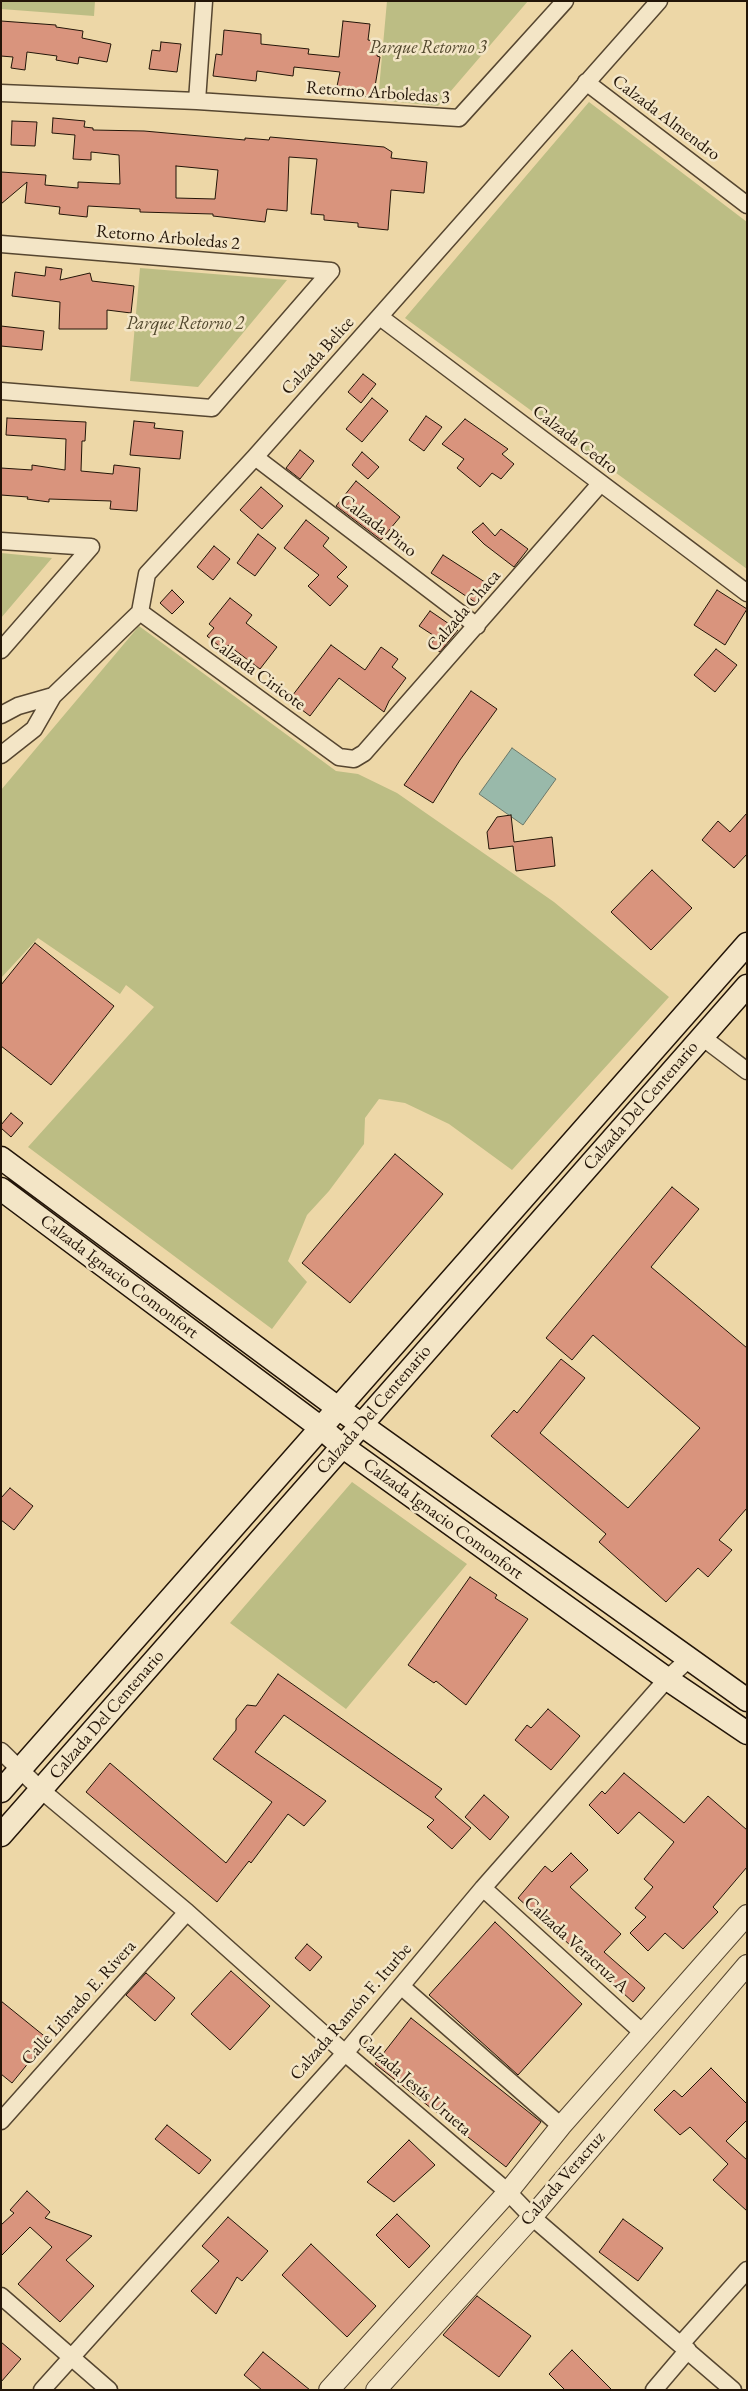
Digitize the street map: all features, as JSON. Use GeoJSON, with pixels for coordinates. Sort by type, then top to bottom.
{"type":"FeatureCollection","features":[{"type":"Feature","properties":{"kind":"main road","name":"Calzada Del Centenario"},"geometry":{"type":"LineString","coordinates":[[1,1792],[747,944]]}},
{"type":"Feature","properties":{"kind":"main road","name":"Calzada Del Centenario"},"geometry":{"type":"LineString","coordinates":[[1,1835],[747,986]]}},
{"type":"Feature","properties":{"kind":"main road","name":"Calzada Ignacio Comonfort"},"geometry":{"type":"LineString","coordinates":[[1,1158],[338,1408],[747,1700]]}},
{"type":"Feature","properties":{"kind":"main road","name":"Calzada Ignacio Comonfort"},"geometry":{"type":"LineString","coordinates":[[1,1189],[321,1428],[342,1446],[668,1679],[747,1733]]}},
{"type":"Feature","properties":{"kind":"street"},"geometry":{"type":"LineString","coordinates":[[197,101],[204,1]]}},
{"type":"Feature","properties":{"kind":"street","name":"Retorno Arboledas 3"},"geometry":{"type":"LineString","coordinates":[[1,93],[197,101],[459,118],[565,1]]}},
{"type":"Feature","properties":{"kind":"street","name":"Calzada Belice"},"geometry":{"type":"LineString","coordinates":[[140,612],[147,574],[255,457],[659,1]]}},
{"type":"Feature","properties":{"kind":"street","name":"Calzada Almendro"},"geometry":{"type":"LineString","coordinates":[[586,82],[747,204]]}},
{"type":"Feature","properties":{"kind":"street","name":"Retorno Arboledas 2"},"geometry":{"type":"LineString","coordinates":[[1,244],[331,271],[212,408],[1,391]]}},
{"type":"Feature","properties":{"kind":"street","name":"Calzada Cedro"},"geometry":{"type":"LineString","coordinates":[[380,317],[747,593]]}},
{"type":"Feature","properties":{"kind":"street","name":"Calzada Pino"},"geometry":{"type":"LineString","coordinates":[[255,457],[477,626]]}},
{"type":"Feature","properties":{"kind":"street","name":"Calzada Chaca"},"geometry":{"type":"LineString","coordinates":[[354,759],[364,753],[600,484]]}},
{"type":"Feature","properties":{"kind":"street"},"geometry":{"type":"LineString","coordinates":[[1,540],[91,547],[1,650]]}},
{"type":"Feature","properties":{"kind":"street"},"geometry":{"type":"LineString","coordinates":[[1,755],[34,729],[53,696],[140,612]]}},
{"type":"Feature","properties":{"kind":"street","name":"Calzada Ciricote"},"geometry":{"type":"LineString","coordinates":[[140,612],[339,757],[354,759]]}},
{"type":"Feature","properties":{"kind":"street"},"geometry":{"type":"LineString","coordinates":[[1,715],[18,706],[53,696]]}},
{"type":"Feature","properties":{"kind":"street"},"geometry":{"type":"LineString","coordinates":[[702,1037],[747,1071]]}},
{"type":"Feature","properties":{"kind":"street","name":"Calzada Ramón F. Iturbe"},"geometry":{"type":"LineString","coordinates":[[42,2390],[344,2052],[483,1888],[668,1679],[689,1659]]}},
{"type":"Feature","properties":{"kind":"street","name":"Calzada Jesús Urueta"},"geometry":{"type":"LineString","coordinates":[[1,1751],[41,1790],[187,1912],[344,2052],[508,2192],[532,2216],[733,2390]]}},
{"type":"Feature","properties":{"kind":"street","name":"Calzada Veracruz A"},"geometry":{"type":"LineString","coordinates":[[483,1888],[643,2033]]}},
{"type":"Feature","properties":{"kind":"street","name":"Calle Librado E. Rivera"},"geometry":{"type":"LineString","coordinates":[[1,2121],[187,1912]]}},
{"type":"Feature","properties":{"kind":"street","name":"Calzada Veracruz"},"geometry":{"type":"LineString","coordinates":[[329,2390],[508,2192],[561,2126],[747,1915]]}},
{"type":"Feature","properties":{"kind":"street","name":"Calzada Veracruz"},"geometry":{"type":"LineString","coordinates":[[376,2390],[532,2216],[747,1965]]}},
{"type":"Feature","properties":{"kind":"street","name":"Calzada Veracruz"},"geometry":{"type":"LineString","coordinates":[[401,1986],[561,2126]]}},
{"type":"Feature","properties":{"kind":"street"},"geometry":{"type":"LineString","coordinates":[[654,2390],[684,2347],[747,2270]]}},
{"type":"Feature","properties":{"kind":"street"},"geometry":{"type":"LineString","coordinates":[[1,2296],[109,2390]]}},
{"type":"Feature","properties":{"kind":"green space"},"geometry":{"type":"Polygon","coordinates":[[[1,1],[95,1],[94,16],[1,9],[1,1]]]}},
{"type":"Feature","properties":{"kind":"green space","name":"Parque Retorno 3"},"geometry":{"type":"Polygon","coordinates":[[[387,1],[528,1],[438,106],[378,100],[387,1]]]}},
{"type":"Feature","properties":{"kind":"green space"},"geometry":{"type":"Polygon","coordinates":[[[589,102],[747,222],[747,569],[405,318],[589,102]]]}},
{"type":"Feature","properties":{"kind":"green space","name":"Parque Retorno 2"},"geometry":{"type":"Polygon","coordinates":[[[140,268],[287,280],[198,387],[130,381],[140,268]]]}},
{"type":"Feature","properties":{"kind":"green space"},"geometry":{"type":"Polygon","coordinates":[[[1,553],[52,558],[1,618],[1,553]]]}},
{"type":"Feature","properties":{"kind":"green space"},"geometry":{"type":"Polygon","coordinates":[[[139,626],[336,771],[358,774],[397,793],[554,902],[669,997],[512,1170],[449,1124],[405,1103],[379,1099],[365,1118],[364,1144],[329,1191],[307,1215],[288,1261],[307,1282],[272,1329],[28,1147],[154,1007],[126,985],[120,994],[38,938],[1,978],[1,790],[139,626]]]}},
{"type":"Feature","properties":{"kind":"green space"},"geometry":{"type":"Polygon","coordinates":[[[352,1482],[467,1564],[346,1709],[230,1623],[352,1482]]]}},
{"type":"Feature","properties":{"kind":"shaded area"},"geometry":{"type":"Polygon","coordinates":[[[512,748],[556,779],[523,825],[479,794],[512,748]]]}},
{"type":"Feature","properties":{"kind":"building"},"geometry":{"type":"Polygon","coordinates":[[[1,21],[56,25],[56,27],[83,31],[82,38],[111,44],[107,62],[79,57],[78,64],[56,60],[57,56],[27,52],[25,70],[11,68],[13,57],[1,56],[1,21]]]}},
{"type":"Feature","properties":{"kind":"building"},"geometry":{"type":"Polygon","coordinates":[[[343,21],[370,24],[368,40],[379,42],[377,56],[380,57],[373,98],[336,91],[340,72],[294,67],[293,76],[257,71],[256,81],[213,76],[216,54],[222,55],[224,30],[261,34],[261,44],[309,49],[308,54],[339,57],[343,21]]]}},
{"type":"Feature","properties":{"kind":"building"},"geometry":{"type":"Polygon","coordinates":[[[161,42],[181,44],[177,72],[149,69],[152,50],[160,51],[161,42]]]}},
{"type":"Feature","properties":{"kind":"building"},"geometry":{"type":"Polygon","coordinates":[[[53,118],[85,121],[84,127],[93,128],[93,130],[144,131],[245,140],[245,138],[269,140],[270,137],[384,147],[392,152],[391,158],[427,162],[424,193],[391,190],[388,230],[358,227],[358,223],[324,220],[324,215],[311,214],[317,159],[289,157],[287,211],[267,209],[265,222],[213,216],[213,214],[140,212],[140,209],[88,206],[87,217],[59,214],[60,207],[25,203],[27,182],[1,204],[1,172],[46,175],[45,185],[78,188],[78,182],[120,184],[119,155],[91,152],[91,160],[73,159],[75,135],[52,133],[53,118]],[[176,166],[176,198],[215,199],[218,170],[176,166]]]}},
{"type":"Feature","properties":{"kind":"building"},"geometry":{"type":"Polygon","coordinates":[[[12,121],[37,122],[35,146],[11,145],[12,121]]]}},
{"type":"Feature","properties":{"kind":"building"},"geometry":{"type":"Polygon","coordinates":[[[46,267],[62,269],[60,280],[90,273],[92,281],[134,286],[131,313],[107,310],[107,329],[59,329],[60,302],[12,296],[15,272],[45,276],[46,267]]]}},
{"type":"Feature","properties":{"kind":"building"},"geometry":{"type":"Polygon","coordinates":[[[1,326],[44,331],[42,350],[1,346],[1,326]]]}},
{"type":"Feature","properties":{"kind":"building"},"geometry":{"type":"Polygon","coordinates":[[[363,374],[376,384],[361,403],[348,392],[363,374]]]}},
{"type":"Feature","properties":{"kind":"building"},"geometry":{"type":"Polygon","coordinates":[[[372,398],[388,411],[362,442],[346,429],[372,398]]]}},
{"type":"Feature","properties":{"kind":"building"},"geometry":{"type":"Polygon","coordinates":[[[426,416],[442,427],[424,451],[409,440],[426,416]]]}},
{"type":"Feature","properties":{"kind":"building"},"geometry":{"type":"Polygon","coordinates":[[[7,418],[86,422],[85,441],[82,441],[81,471],[113,474],[114,465],[140,468],[137,511],[110,509],[111,501],[49,499],[49,502],[27,499],[28,497],[1,495],[1,468],[32,470],[32,465],[65,470],[66,439],[6,435],[7,418]]]}},
{"type":"Feature","properties":{"kind":"building"},"geometry":{"type":"Polygon","coordinates":[[[465,419],[508,449],[502,454],[514,464],[501,479],[492,473],[480,487],[457,468],[464,459],[442,444],[465,419]]]}},
{"type":"Feature","properties":{"kind":"building"},"geometry":{"type":"Polygon","coordinates":[[[134,421],[155,423],[154,428],[183,431],[180,459],[130,455],[134,421]]]}},
{"type":"Feature","properties":{"kind":"building"},"geometry":{"type":"Polygon","coordinates":[[[300,450],[314,461],[300,479],[286,468],[300,450]]]}},
{"type":"Feature","properties":{"kind":"building"},"geometry":{"type":"Polygon","coordinates":[[[362,452],[379,467],[368,479],[352,465],[362,452]]]}},
{"type":"Feature","properties":{"kind":"building"},"geometry":{"type":"Polygon","coordinates":[[[356,481],[400,517],[381,540],[336,506],[356,481]]]}},
{"type":"Feature","properties":{"kind":"building"},"geometry":{"type":"Polygon","coordinates":[[[261,487],[283,506],[262,529],[240,510],[261,487]]]}},
{"type":"Feature","properties":{"kind":"building"},"geometry":{"type":"Polygon","coordinates":[[[306,520],[329,538],[323,546],[347,567],[337,577],[348,586],[330,606],[308,586],[319,575],[284,548],[306,520]]]}},
{"type":"Feature","properties":{"kind":"building"},"geometry":{"type":"Polygon","coordinates":[[[483,523],[495,536],[501,529],[528,549],[514,567],[484,544],[472,532],[483,523]]]}},
{"type":"Feature","properties":{"kind":"building"},"geometry":{"type":"Polygon","coordinates":[[[258,534],[276,548],[255,576],[237,563],[258,534]]]}},
{"type":"Feature","properties":{"kind":"building"},"geometry":{"type":"Polygon","coordinates":[[[214,546],[230,559],[213,580],[197,567],[214,546]]]}},
{"type":"Feature","properties":{"kind":"building"},"geometry":{"type":"Polygon","coordinates":[[[443,555],[491,586],[478,604],[431,573],[443,555]]]}},
{"type":"Feature","properties":{"kind":"building"},"geometry":{"type":"Polygon","coordinates":[[[172,590],[184,602],[172,614],[160,603],[172,590]]]}},
{"type":"Feature","properties":{"kind":"building"},"geometry":{"type":"Polygon","coordinates":[[[717,590],[747,609],[725,645],[694,625],[717,590]]]}},
{"type":"Feature","properties":{"kind":"building"},"geometry":{"type":"Polygon","coordinates":[[[230,598],[252,615],[246,623],[277,647],[260,669],[228,645],[224,650],[207,636],[214,628],[209,624],[230,598]]]}},
{"type":"Feature","properties":{"kind":"building"},"geometry":{"type":"Polygon","coordinates":[[[430,611],[458,630],[440,652],[430,645],[436,637],[419,626],[430,611]]]}},
{"type":"Feature","properties":{"kind":"building"},"geometry":{"type":"Polygon","coordinates":[[[331,645],[365,670],[381,647],[398,659],[392,667],[406,678],[389,701],[384,712],[339,678],[310,716],[289,700],[331,645]]]}},
{"type":"Feature","properties":{"kind":"building"},"geometry":{"type":"Polygon","coordinates":[[[716,649],[737,665],[715,692],[694,675],[716,649]]]}},
{"type":"Feature","properties":{"kind":"building"},"geometry":{"type":"Polygon","coordinates":[[[471,691],[497,709],[460,760],[433,803],[404,785],[471,691]]]}},
{"type":"Feature","properties":{"kind":"building"},"geometry":{"type":"Polygon","coordinates":[[[747,813],[747,854],[734,868],[702,840],[718,821],[730,832],[747,813]]]}},
{"type":"Feature","properties":{"kind":"building"},"geometry":{"type":"Polygon","coordinates":[[[511,815],[514,842],[552,837],[555,866],[516,871],[513,846],[489,849],[487,832],[497,817],[511,815]]]}},
{"type":"Feature","properties":{"kind":"building"},"geometry":{"type":"Polygon","coordinates":[[[652,870],[692,908],[651,950],[611,912],[652,870]]]}},
{"type":"Feature","properties":{"kind":"building"},"geometry":{"type":"Polygon","coordinates":[[[35,943],[114,1006],[51,1085],[1,1046],[1,985],[35,943]]]}},
{"type":"Feature","properties":{"kind":"building"},"geometry":{"type":"Polygon","coordinates":[[[11,1113],[23,1123],[11,1137],[1,1128],[1,1125],[11,1113]]]}},
{"type":"Feature","properties":{"kind":"building"},"geometry":{"type":"Polygon","coordinates":[[[395,1154],[443,1194],[350,1303],[302,1263],[395,1154]]]}},
{"type":"Feature","properties":{"kind":"building"},"geometry":{"type":"Polygon","coordinates":[[[672,1187],[699,1209],[651,1267],[747,1348],[747,1508],[719,1540],[732,1550],[708,1577],[698,1568],[666,1602],[599,1542],[606,1534],[491,1436],[514,1410],[517,1413],[561,1359],[585,1378],[540,1433],[628,1508],[700,1428],[593,1335],[572,1360],[546,1338],[672,1187]]]}},
{"type":"Feature","properties":{"kind":"building"},"geometry":{"type":"Polygon","coordinates":[[[10,1488],[33,1506],[14,1530],[1,1520],[1,1498],[10,1488]]]}},
{"type":"Feature","properties":{"kind":"building"},"geometry":{"type":"Polygon","coordinates":[[[470,1577],[497,1595],[495,1598],[528,1619],[466,1705],[436,1681],[434,1683],[408,1665],[470,1577]]]}},
{"type":"Feature","properties":{"kind":"building"},"geometry":{"type":"Polygon","coordinates":[[[278,1674],[442,1789],[435,1797],[471,1828],[452,1849],[427,1827],[434,1820],[284,1715],[255,1752],[326,1801],[304,1826],[288,1814],[251,1863],[249,1861],[217,1902],[86,1792],[110,1763],[226,1863],[272,1802],[213,1759],[236,1730],[236,1719],[247,1705],[256,1706],[278,1674]]]}},
{"type":"Feature","properties":{"kind":"building"},"geometry":{"type":"Polygon","coordinates":[[[548,1709],[580,1736],[551,1770],[515,1740],[527,1725],[531,1728],[548,1709]]]}},
{"type":"Feature","properties":{"kind":"building"},"geometry":{"type":"Polygon","coordinates":[[[624,1773],[684,1823],[708,1796],[747,1830],[747,1867],[713,1907],[718,1912],[683,1949],[665,1933],[648,1951],[630,1933],[646,1917],[635,1908],[653,1887],[644,1879],[674,1842],[639,1812],[618,1834],[589,1805],[602,1791],[605,1794],[624,1773]]]}},
{"type":"Feature","properties":{"kind":"building"},"geometry":{"type":"Polygon","coordinates":[[[484,1795],[509,1817],[490,1840],[465,1817],[484,1795]]]}},
{"type":"Feature","properties":{"kind":"building"},"geometry":{"type":"Polygon","coordinates":[[[571,1853],[588,1870],[570,1887],[621,1934],[604,1952],[645,1988],[633,2002],[518,1898],[545,1866],[552,1872],[571,1853]]]}},
{"type":"Feature","properties":{"kind":"building"},"geometry":{"type":"Polygon","coordinates":[[[495,1922],[582,2004],[518,2075],[429,1995],[495,1922]]]}},
{"type":"Feature","properties":{"kind":"building"},"geometry":{"type":"Polygon","coordinates":[[[307,1944],[322,1957],[310,1971],[295,1958],[307,1944]]]}},
{"type":"Feature","properties":{"kind":"building"},"geometry":{"type":"Polygon","coordinates":[[[231,1971],[270,2006],[230,2050],[191,2014],[231,1971]]]}},
{"type":"Feature","properties":{"kind":"building"},"geometry":{"type":"Polygon","coordinates":[[[146,1973],[175,1998],[155,2021],[126,1995],[146,1973]]]}},
{"type":"Feature","properties":{"kind":"building"},"geometry":{"type":"Polygon","coordinates":[[[1,2001],[48,2039],[12,2083],[1,2074],[1,2001]]]}},
{"type":"Feature","properties":{"kind":"building"},"geometry":{"type":"Polygon","coordinates":[[[411,2018],[541,2122],[506,2167],[375,2064],[411,2018]]]}},
{"type":"Feature","properties":{"kind":"building"},"geometry":{"type":"Polygon","coordinates":[[[711,2068],[747,2104],[747,2120],[726,2141],[747,2160],[747,2211],[713,2180],[728,2164],[690,2127],[680,2135],[654,2110],[674,2090],[682,2097],[711,2068]]]}},
{"type":"Feature","properties":{"kind":"building"},"geometry":{"type":"Polygon","coordinates":[[[167,2125],[211,2160],[199,2174],[155,2139],[167,2125]]]}},
{"type":"Feature","properties":{"kind":"building"},"geometry":{"type":"Polygon","coordinates":[[[409,2140],[435,2165],[394,2202],[367,2182],[409,2140]]]}},
{"type":"Feature","properties":{"kind":"building"},"geometry":{"type":"Polygon","coordinates":[[[27,2191],[50,2212],[45,2218],[92,2236],[66,2260],[94,2286],[60,2322],[18,2284],[52,2247],[30,2227],[1,2256],[1,2225],[14,2213],[10,2210],[27,2191]]]}},
{"type":"Feature","properties":{"kind":"building"},"geometry":{"type":"Polygon","coordinates":[[[397,2214],[430,2246],[409,2268],[376,2235],[397,2214]]]}},
{"type":"Feature","properties":{"kind":"building"},"geometry":{"type":"Polygon","coordinates":[[[228,2217],[268,2251],[242,2281],[237,2277],[216,2314],[191,2291],[219,2261],[202,2246],[228,2217]]]}},
{"type":"Feature","properties":{"kind":"building"},"geometry":{"type":"Polygon","coordinates":[[[623,2219],[663,2248],[638,2281],[599,2252],[623,2219]]]}},
{"type":"Feature","properties":{"kind":"building"},"geometry":{"type":"Polygon","coordinates":[[[311,2244],[376,2306],[347,2337],[282,2275],[311,2244]]]}},
{"type":"Feature","properties":{"kind":"building"},"geometry":{"type":"Polygon","coordinates":[[[477,2296],[531,2336],[499,2377],[443,2335],[477,2296]]]}},
{"type":"Feature","properties":{"kind":"building"},"geometry":{"type":"Polygon","coordinates":[[[1,2342],[21,2359],[1,2382],[1,2342]]]}},
{"type":"Feature","properties":{"kind":"building"},"geometry":{"type":"Polygon","coordinates":[[[572,2350],[612,2390],[565,2390],[549,2374],[572,2350]]]}},
{"type":"Feature","properties":{"kind":"building"},"geometry":{"type":"Polygon","coordinates":[[[263,2352],[310,2390],[262,2390],[244,2375],[263,2352]]]}}]}
